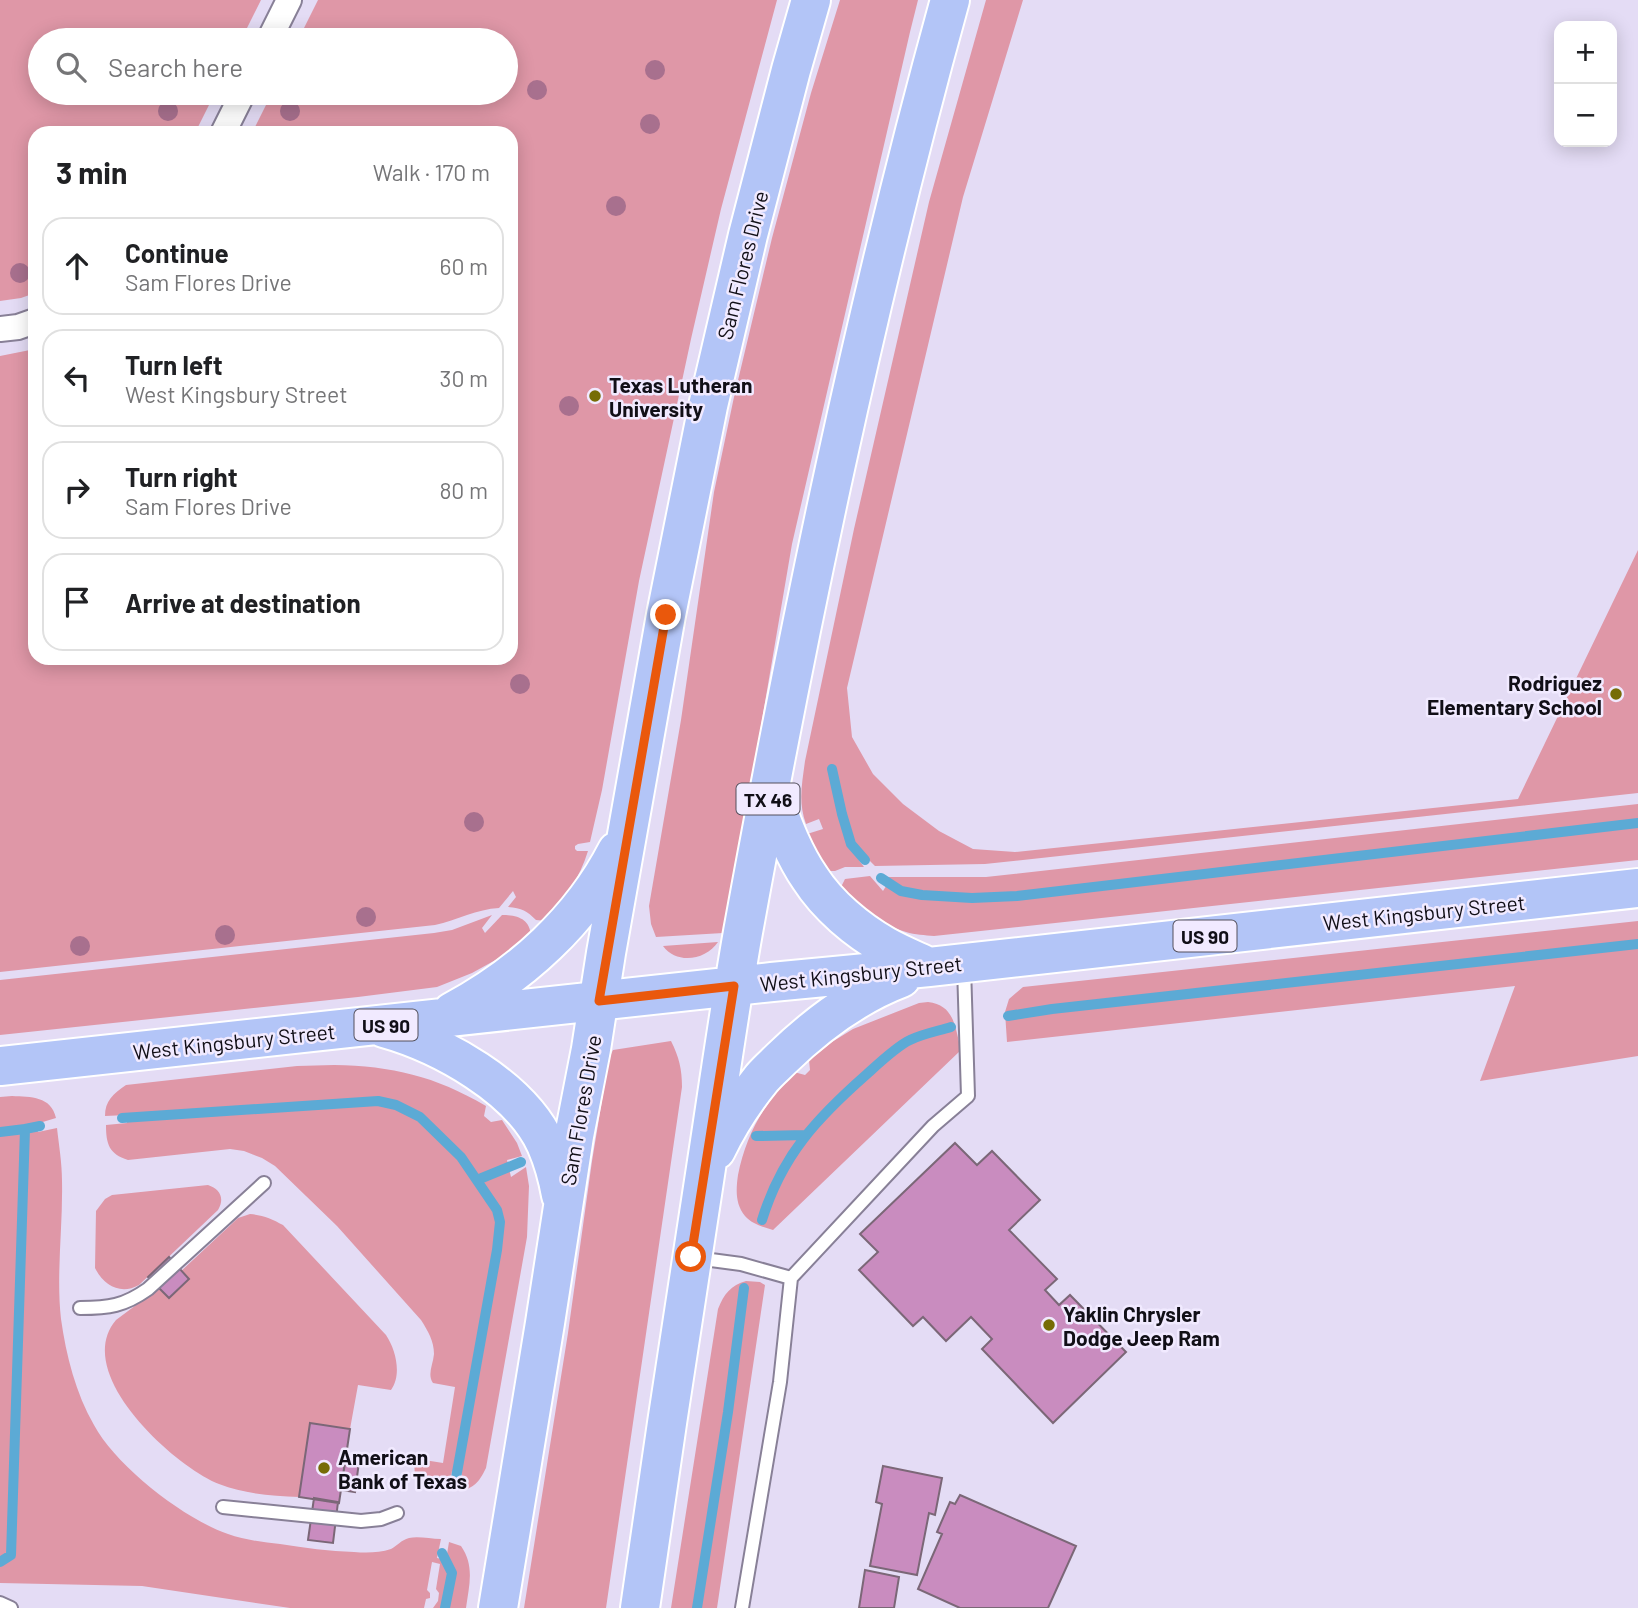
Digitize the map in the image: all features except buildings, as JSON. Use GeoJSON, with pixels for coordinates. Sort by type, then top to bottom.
{"type":"FeatureCollection","features":[{"type":"Feature","properties":{"kind":"main road","name":"Sam Flores Drive"},"geometry":{"type":"LineString","coordinates":[[498,1608],[574,1136],[666,615],[708,406],[751,222],[811,0]]}},
{"type":"Feature","properties":{"kind":"main road","name":"TX 46"},"geometry":{"type":"LineString","coordinates":[[640,1608],[734,986],[807,594],[906,164],[950,0]]}},
{"type":"Feature","properties":{"kind":"main road"},"geometry":{"type":"LineString","coordinates":[[770,791],[785,831],[809,877],[827,900],[886,947],[946,965]]}},
{"type":"Feature","properties":{"kind":"main road"},"geometry":{"type":"LineString","coordinates":[[439,1019],[475,1000],[504,980],[552,940],[591,894],[628,831]]}},
{"type":"Feature","properties":{"kind":"main road","name":"West Kingsbury Street"},"geometry":{"type":"LineString","coordinates":[[0,1066],[1638,888]]}},
{"type":"Feature","properties":{"kind":"main road"},"geometry":{"type":"LineString","coordinates":[[705,1172],[741,1107],[763,1076],[789,1051],[860,998],[892,981],[946,965]]}},
{"type":"Feature","properties":{"kind":"main road"},"geometry":{"type":"LineString","coordinates":[[375,1026],[405,1034],[461,1060],[509,1097],[529,1118],[545,1142],[555,1167],[563,1213]]}},
{"type":"Feature","properties":{"kind":"street"},"geometry":{"type":"LineString","coordinates":[[275,28],[289,0]]}},
{"type":"Feature","properties":{"kind":"street"},"geometry":{"type":"LineString","coordinates":[[226,126],[237,105]]}},
{"type":"Feature","properties":{"kind":"street"},"geometry":{"type":"LineString","coordinates":[[0,329],[28,323]]}},
{"type":"Feature","properties":{"kind":"lane"},"geometry":{"type":"LineString","coordinates":[[742,1608],[780,1382],[791,1278],[933,1126],[968,1096],[946,965]]}},
{"type":"Feature","properties":{"kind":"lane"},"geometry":{"type":"LineString","coordinates":[[80,1308],[104,1308],[134,1299],[264,1183]]}},
{"type":"Feature","properties":{"kind":"lane"},"geometry":{"type":"LineString","coordinates":[[691,1257],[741,1264],[791,1278]]}},
{"type":"Feature","properties":{"kind":"lane"},"geometry":{"type":"LineString","coordinates":[[223,1507],[361,1521],[381,1519],[397,1513]]}},
{"type":"Feature","properties":{"kind":"lane"},"geometry":{"type":"LineString","coordinates":[[0,1603],[11,1608]]}},
{"type":"Feature","properties":{"kind":"shaded area"},"geometry":{"type":"Polygon","coordinates":[[[0,0],[261,0],[247,28],[28,28],[28,105],[209,105],[198,126],[28,126],[28,296],[0,301],[0,0]]]}},
{"type":"Feature","properties":{"kind":"shaded area","name":"Texas Lutheran University"},"geometry":{"type":"Polygon","coordinates":[[[318,0],[777,0],[721,209],[691,339],[639,581],[602,790],[590,842],[575,846],[577,851],[588,851],[585,861],[547,921],[536,920],[524,911],[508,907],[516,897],[513,891],[499,908],[483,910],[435,925],[0,972],[0,356],[28,350],[28,665],[518,665],[518,126],[256,126],[266,105],[518,105],[518,28],[304,28],[318,0]]]}},
{"type":"Feature","properties":{"kind":"shaded area"},"geometry":{"type":"Polygon","coordinates":[[[840,0],[918,0],[792,544],[727,925],[723,933],[656,937],[649,906],[681,720],[714,492],[772,238],[811,93],[840,0]]]}},
{"type":"Feature","properties":{"kind":"shaded area"},"geometry":{"type":"Polygon","coordinates":[[[986,0],[1023,0],[963,197],[847,688],[852,737],[873,774],[903,804],[939,831],[973,849],[1015,852],[1518,799],[1638,550],[1638,793],[985,864],[875,866],[862,853],[858,859],[864,867],[826,871],[807,834],[823,829],[819,819],[806,824],[802,808],[805,761],[854,529],[929,202],[986,0]]]}},
{"type":"Feature","properties":{"kind":"shaded area"},"geometry":{"type":"Polygon","coordinates":[[[1638,804],[1638,860],[934,936],[909,933],[888,925],[863,909],[840,889],[845,879],[870,876],[883,891],[888,883],[884,877],[986,877],[1638,804]]]}},
{"type":"Feature","properties":{"kind":"shaded area"},"geometry":{"type":"Polygon","coordinates":[[[492,915],[482,928],[485,933],[502,915],[508,915],[526,922],[531,936],[512,951],[472,973],[437,987],[0,1035],[0,980],[434,933],[452,930],[492,915]]]}},
{"type":"Feature","properties":{"kind":"shaded area"},"geometry":{"type":"Polygon","coordinates":[[[1638,921],[1638,1056],[1480,1081],[1515,986],[1007,1042],[1005,1012],[1009,999],[1023,987],[1638,921]]]}},
{"type":"Feature","properties":{"kind":"shaded area"},"geometry":{"type":"Polygon","coordinates":[[[718,942],[706,953],[691,958],[676,956],[663,946],[718,942]]]}},
{"type":"Feature","properties":{"kind":"shaded area"},"geometry":{"type":"Polygon","coordinates":[[[919,1003],[937,1004],[949,1013],[961,1050],[773,1230],[748,1219],[739,1206],[737,1196],[737,1180],[742,1160],[758,1119],[784,1083],[794,1072],[805,1075],[810,1070],[809,1060],[853,1029],[919,1003]]]}},
{"type":"Feature","properties":{"kind":"shaded area"},"geometry":{"type":"Polygon","coordinates":[[[671,1041],[680,1063],[682,1087],[606,1608],[524,1608],[609,1058],[613,1050],[671,1041]]]}},
{"type":"Feature","properties":{"kind":"shaded area"},"geometry":{"type":"Polygon","coordinates":[[[297,1066],[375,1068],[413,1075],[449,1087],[486,1106],[484,1116],[491,1122],[502,1120],[522,1156],[507,1160],[511,1177],[526,1167],[529,1186],[527,1237],[486,1468],[468,1489],[458,1491],[462,1473],[452,1471],[449,1491],[434,1489],[418,1481],[414,1469],[415,1460],[418,1459],[443,1463],[455,1387],[433,1383],[431,1380],[434,1349],[424,1324],[337,1226],[275,1166],[244,1151],[230,1149],[128,1160],[117,1155],[108,1143],[106,1125],[127,1123],[127,1115],[105,1116],[106,1106],[126,1085],[297,1066]]]}},
{"type":"Feature","properties":{"kind":"shaded area"},"geometry":{"type":"Polygon","coordinates":[[[12,1096],[45,1102],[50,1105],[56,1118],[36,1124],[38,1132],[57,1128],[62,1174],[59,1285],[63,1333],[82,1400],[104,1441],[118,1457],[134,1474],[172,1504],[211,1527],[240,1538],[368,1553],[391,1549],[409,1538],[441,1539],[437,1558],[446,1560],[449,1542],[461,1546],[470,1569],[466,1608],[433,1608],[438,1601],[439,1593],[436,1589],[440,1564],[432,1562],[427,1590],[430,1598],[426,1599],[424,1608],[290,1608],[142,1586],[0,1583],[0,1097],[12,1096]]]}},
{"type":"Feature","properties":{"kind":"shaded area"},"geometry":{"type":"Polygon","coordinates":[[[208,1185],[220,1194],[218,1210],[139,1285],[120,1289],[103,1280],[95,1268],[96,1211],[105,1199],[112,1195],[208,1185]]]}},
{"type":"Feature","properties":{"kind":"shaded area"},"geometry":{"type":"Polygon","coordinates":[[[250,1214],[283,1225],[386,1335],[396,1362],[396,1377],[391,1390],[358,1385],[350,1429],[310,1423],[299,1497],[239,1490],[200,1474],[155,1438],[134,1415],[117,1390],[107,1365],[106,1342],[116,1320],[179,1273],[238,1218],[250,1214]]]}},
{"type":"Feature","properties":{"kind":"shaded area"},"geometry":{"type":"Polygon","coordinates":[[[746,1281],[765,1285],[717,1608],[671,1608],[718,1309],[729,1291],[746,1281]]]}},
{"type":"Feature","properties":{"kind":"waterway"},"geometry":{"type":"LineString","coordinates":[[832,769],[851,844],[865,860]]}},
{"type":"Feature","properties":{"kind":"waterway"},"geometry":{"type":"LineString","coordinates":[[881,878],[901,891],[922,895],[972,898],[1017,896],[1638,823]]}},
{"type":"Feature","properties":{"kind":"waterway"},"geometry":{"type":"LineString","coordinates":[[1008,1016],[1638,944]]}},
{"type":"Feature","properties":{"kind":"waterway"},"geometry":{"type":"LineString","coordinates":[[762,1220],[770,1197],[791,1157],[832,1106],[899,1046],[920,1036],[951,1027]]}},
{"type":"Feature","properties":{"kind":"waterway"},"geometry":{"type":"LineString","coordinates":[[122,1118],[378,1101],[396,1105],[420,1117],[461,1157],[497,1210],[500,1222],[456,1478]]}},
{"type":"Feature","properties":{"kind":"waterway"},"geometry":{"type":"LineString","coordinates":[[0,1562],[11,1555],[25,1129],[40,1126]]}},
{"type":"Feature","properties":{"kind":"waterway"},"geometry":{"type":"LineString","coordinates":[[0,1132],[25,1129]]}},
{"type":"Feature","properties":{"kind":"waterway"},"geometry":{"type":"LineString","coordinates":[[756,1136],[805,1135]]}},
{"type":"Feature","properties":{"kind":"waterway"},"geometry":{"type":"LineString","coordinates":[[477,1180],[521,1162]]}},
{"type":"Feature","properties":{"kind":"waterway"},"geometry":{"type":"LineString","coordinates":[[697,1608],[728,1412],[744,1288]]}},
{"type":"Feature","properties":{"kind":"waterway"},"geometry":{"type":"LineString","coordinates":[[442,1553],[452,1573],[445,1608]]}},
{"type":"Feature","properties":{"kind":"place","name":"Texas Lutheran University"},"geometry":{"type":"Point","coordinates":[595,396]}},
{"type":"Feature","properties":{"kind":"place","name":"Rodriguez Elementary School"},"geometry":{"type":"Point","coordinates":[1616,694]}},
{"type":"Feature","properties":{"kind":"place","name":"Yaklin Chrysler Dodge Jeep Ram"},"geometry":{"type":"Point","coordinates":[1049,1325]}},
{"type":"Feature","properties":{"kind":"place","name":"American Bank of Texas"},"geometry":{"type":"Point","coordinates":[324,1468]}},
{"type":"Feature","properties":{"kind":"route"},"geometry":{"type":"LineString","coordinates":[[666,615],[599,1001],[734,986],[691,1257]]}}]}
